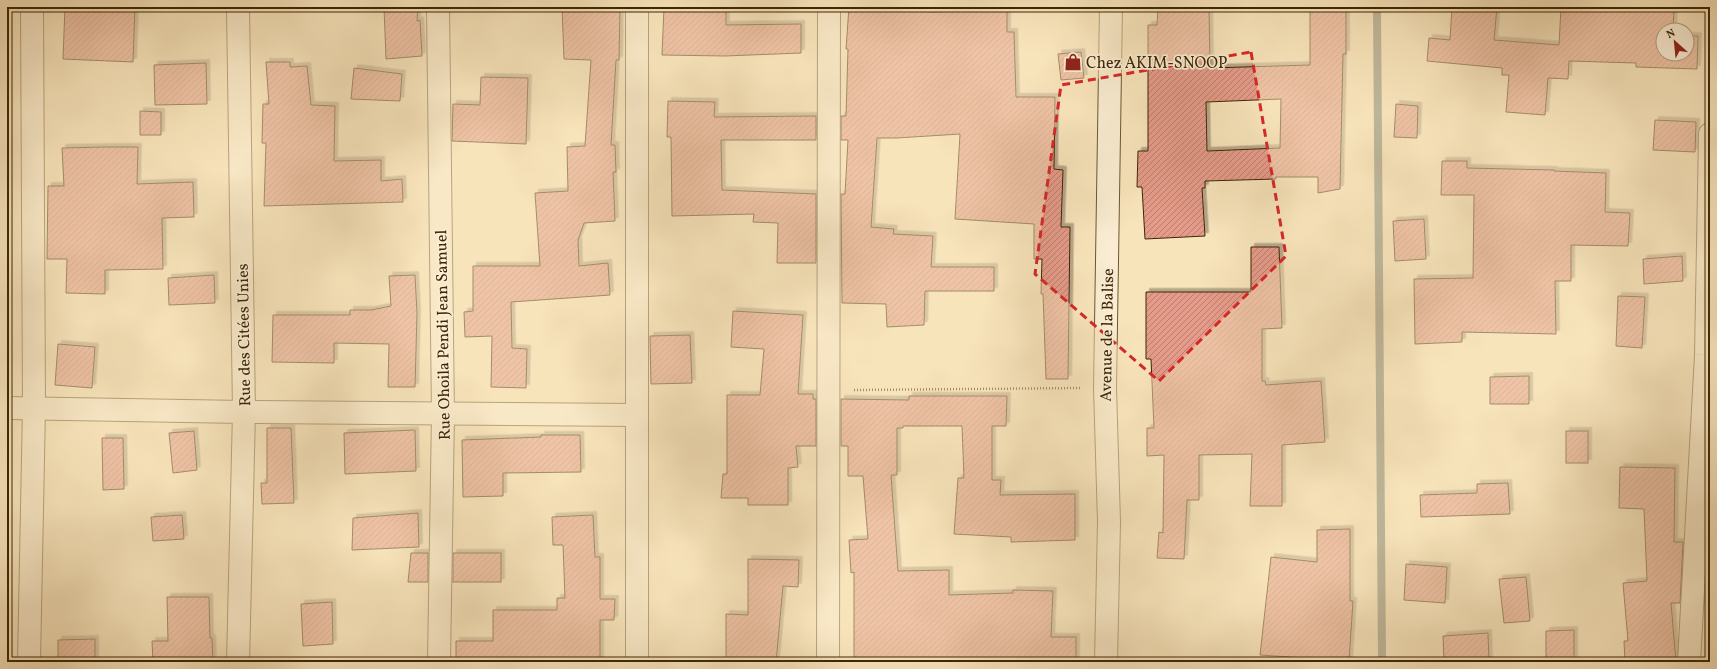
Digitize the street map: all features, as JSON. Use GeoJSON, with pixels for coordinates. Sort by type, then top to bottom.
{"type":"FeatureCollection","features":[{"type":"Feature","properties":{"kind":"street"},"geometry":{"type":"LineString","coordinates":[[29,662],[34,407],[32,7]]}},
{"type":"Feature","properties":{"kind":"street","name":"Rue des Citées Unies"},"geometry":{"type":"LineString","coordinates":[[238,7],[244,412],[238,662]]}},
{"type":"Feature","properties":{"kind":"street","name":"Rue Ohoila Pendi Jean Samuel"},"geometry":{"type":"LineString","coordinates":[[438,7],[444,414],[439,662]]}},
{"type":"Feature","properties":{"kind":"street"},"geometry":{"type":"LineString","coordinates":[[637,7],[637,662]]}},
{"type":"Feature","properties":{"kind":"street"},"geometry":{"type":"LineString","coordinates":[[828,662],[830,390],[829,7]]}},
{"type":"Feature","properties":{"kind":"street","name":"Avenue de la Balise"},"geometry":{"type":"LineString","coordinates":[[1106,662],[1109,522],[1105,388],[1111,7]]}},
{"type":"Feature","properties":{"kind":"street"},"geometry":{"type":"LineString","coordinates":[[1688,662],[1703,522],[1708,355],[1710,134]]}},
{"type":"Feature","properties":{"kind":"street"},"geometry":{"type":"LineString","coordinates":[[7,408],[34,407],[244,412],[637,415]]}},
{"type":"Feature","properties":{"kind":"path"},"geometry":{"type":"LineString","coordinates":[[830,390],[1105,388]]}},
{"type":"Feature","properties":{"kind":"highlighted area"},"geometry":{"type":"Polygon","coordinates":[[[1251,52],[1286,256],[1159,381],[1035,274],[1061,85],[1251,52]]]}},
{"type":"Feature","properties":{"kind":"building"},"geometry":{"type":"Polygon","coordinates":[[[65,7],[135,7],[133,62],[63,59],[65,7]]]}},
{"type":"Feature","properties":{"kind":"building"},"geometry":{"type":"Polygon","coordinates":[[[384,7],[418,7],[417,21],[420,20],[422,56],[386,59],[384,7]]]}},
{"type":"Feature","properties":{"kind":"building"},"geometry":{"type":"Polygon","coordinates":[[[562,7],[620,7],[619,60],[616,60],[611,145],[615,145],[616,172],[613,172],[615,221],[584,223],[578,240],[579,266],[608,263],[610,295],[511,302],[512,348],[527,349],[526,388],[491,387],[492,336],[465,337],[464,312],[473,311],[473,266],[540,266],[535,193],[568,191],[567,147],[585,146],[591,60],[564,59],[562,7]]]}},
{"type":"Feature","properties":{"kind":"building"},"geometry":{"type":"Polygon","coordinates":[[[664,7],[688,7],[688,11],[726,11],[726,25],[801,24],[801,53],[725,56],[662,55],[664,7]]]}},
{"type":"Feature","properties":{"kind":"building"},"geometry":{"type":"Polygon","coordinates":[[[849,7],[928,7],[929,12],[1007,10],[1007,32],[1014,32],[1016,97],[1055,97],[1054,169],[1063,170],[1061,227],[1070,227],[1068,379],[1046,379],[1043,294],[1041,294],[1042,259],[1034,259],[1034,224],[955,219],[960,134],[877,138],[871,227],[894,229],[893,234],[933,236],[931,267],[994,267],[994,291],[925,291],[924,325],[887,327],[886,304],[842,303],[841,194],[845,194],[848,140],[841,140],[841,116],[846,116],[848,49],[846,49],[849,7]]]}},
{"type":"Feature","properties":{"kind":"building"},"geometry":{"type":"Polygon","coordinates":[[[1158,7],[1209,7],[1210,68],[1310,65],[1310,7],[1346,7],[1346,54],[1343,54],[1340,189],[1318,193],[1318,177],[1276,177],[1276,179],[1205,181],[1205,188],[1202,188],[1205,236],[1145,239],[1142,187],[1137,187],[1138,151],[1148,151],[1148,25],[1157,25],[1158,7]],[[1281,99],[1206,102],[1207,151],[1280,148],[1281,99]]]}},
{"type":"Feature","properties":{"kind":"building"},"geometry":{"type":"Polygon","coordinates":[[[1452,7],[1497,7],[1494,40],[1559,45],[1561,7],[1674,10],[1673,22],[1655,22],[1655,62],[1695,62],[1695,36],[1698,36],[1697,69],[1636,67],[1636,63],[1569,61],[1568,79],[1548,78],[1545,115],[1506,112],[1509,75],[1502,75],[1502,68],[1427,61],[1429,38],[1450,40],[1452,7]]]}},
{"type":"Feature","properties":{"kind":"building"},"geometry":{"type":"Polygon","coordinates":[[[1081,52],[1084,78],[1061,80],[1058,54],[1081,52]]]}},
{"type":"Feature","properties":{"kind":"building"},"geometry":{"type":"Polygon","coordinates":[[[266,62],[290,62],[290,67],[307,66],[311,105],[335,106],[334,161],[381,160],[381,181],[402,179],[403,202],[264,206],[266,143],[262,143],[263,104],[269,104],[266,62]]]}},
{"type":"Feature","properties":{"kind":"building"},"geometry":{"type":"Polygon","coordinates":[[[206,63],[207,104],[155,105],[154,65],[206,63]]]}},
{"type":"Feature","properties":{"kind":"building"},"geometry":{"type":"Polygon","coordinates":[[[354,68],[402,74],[400,101],[351,99],[354,68]]]}},
{"type":"Feature","properties":{"kind":"building"},"geometry":{"type":"Polygon","coordinates":[[[481,77],[528,78],[526,144],[452,141],[453,104],[480,105],[481,77]]]}},
{"type":"Feature","properties":{"kind":"building"},"geometry":{"type":"Polygon","coordinates":[[[668,101],[715,102],[714,117],[816,116],[816,140],[721,140],[722,190],[816,194],[816,263],[777,263],[778,223],[753,222],[754,214],[672,216],[671,137],[667,137],[668,101]]]}},
{"type":"Feature","properties":{"kind":"building"},"geometry":{"type":"Polygon","coordinates":[[[1396,104],[1418,106],[1417,138],[1394,137],[1396,104]]]}},
{"type":"Feature","properties":{"kind":"building"},"geometry":{"type":"Polygon","coordinates":[[[140,111],[161,112],[161,135],[140,135],[140,111]]]}},
{"type":"Feature","properties":{"kind":"building"},"geometry":{"type":"Polygon","coordinates":[[[1655,120],[1696,122],[1695,152],[1653,150],[1655,120]]]}},
{"type":"Feature","properties":{"kind":"building"},"geometry":{"type":"Polygon","coordinates":[[[138,147],[137,184],[193,182],[194,217],[162,218],[163,269],[105,270],[105,294],[66,293],[67,259],[47,259],[48,186],[64,186],[62,148],[138,147]]]}},
{"type":"Feature","properties":{"kind":"building"},"geometry":{"type":"Polygon","coordinates":[[[1442,161],[1467,161],[1467,168],[1606,173],[1605,212],[1630,213],[1628,246],[1571,245],[1571,281],[1555,281],[1556,334],[1462,332],[1462,342],[1415,344],[1414,279],[1473,278],[1474,195],[1441,195],[1442,161]]]}},
{"type":"Feature","properties":{"kind":"building"},"geometry":{"type":"Polygon","coordinates":[[[1424,219],[1426,259],[1395,261],[1393,221],[1424,219]]]}},
{"type":"Feature","properties":{"kind":"building"},"geometry":{"type":"Polygon","coordinates":[[[1251,247],[1279,247],[1282,328],[1262,329],[1262,381],[1265,381],[1266,385],[1321,381],[1325,442],[1282,445],[1282,506],[1250,506],[1252,454],[1199,455],[1199,500],[1187,500],[1184,559],[1157,558],[1159,532],[1163,533],[1164,455],[1147,456],[1147,428],[1154,428],[1151,359],[1146,359],[1146,292],[1251,292],[1251,247]]]}},
{"type":"Feature","properties":{"kind":"building"},"geometry":{"type":"Polygon","coordinates":[[[1682,256],[1683,281],[1644,284],[1643,259],[1682,256]]]}},
{"type":"Feature","properties":{"kind":"building"},"geometry":{"type":"Polygon","coordinates":[[[214,275],[215,303],[169,305],[168,278],[214,275]]]}},
{"type":"Feature","properties":{"kind":"building"},"geometry":{"type":"Polygon","coordinates":[[[415,275],[417,313],[415,387],[388,387],[389,344],[334,343],[334,363],[272,362],[273,315],[350,315],[350,310],[371,310],[391,306],[389,276],[415,275]]]}},
{"type":"Feature","properties":{"kind":"building"},"geometry":{"type":"Polygon","coordinates":[[[1618,296],[1645,297],[1642,348],[1616,346],[1618,296]]]}},
{"type":"Feature","properties":{"kind":"building"},"geometry":{"type":"Polygon","coordinates":[[[733,311],[803,315],[798,394],[813,394],[813,399],[816,399],[816,446],[796,446],[798,467],[788,468],[788,505],[748,505],[748,498],[721,498],[723,474],[727,474],[727,395],[760,395],[764,349],[731,347],[733,311]]]}},
{"type":"Feature","properties":{"kind":"building"},"geometry":{"type":"Polygon","coordinates":[[[690,335],[692,383],[651,384],[650,336],[690,335]]]}},
{"type":"Feature","properties":{"kind":"building"},"geometry":{"type":"Polygon","coordinates":[[[58,344],[95,347],[92,388],[55,385],[58,344]]]}},
{"type":"Feature","properties":{"kind":"building"},"geometry":{"type":"Polygon","coordinates":[[[1529,376],[1529,404],[1490,404],[1490,377],[1529,376]]]}},
{"type":"Feature","properties":{"kind":"building"},"geometry":{"type":"Polygon","coordinates":[[[909,396],[1007,396],[1006,426],[992,426],[992,480],[1001,480],[1000,495],[1075,494],[1075,540],[1011,542],[1011,537],[954,534],[958,478],[964,478],[962,426],[903,426],[903,428],[897,428],[897,475],[891,475],[898,571],[949,570],[949,595],[1013,593],[1013,590],[1053,591],[1051,637],[1076,637],[1076,662],[854,662],[854,572],[851,573],[849,540],[868,539],[863,476],[848,476],[848,446],[841,446],[841,399],[909,400],[909,396]]]}},
{"type":"Feature","properties":{"kind":"building"},"geometry":{"type":"Polygon","coordinates":[[[267,428],[291,428],[294,503],[262,504],[261,483],[267,483],[267,428]]]}},
{"type":"Feature","properties":{"kind":"building"},"geometry":{"type":"Polygon","coordinates":[[[415,430],[416,471],[345,474],[344,433],[415,430]]]}},
{"type":"Feature","properties":{"kind":"building"},"geometry":{"type":"Polygon","coordinates":[[[194,431],[197,470],[173,473],[169,433],[194,431]]]}},
{"type":"Feature","properties":{"kind":"building"},"geometry":{"type":"Polygon","coordinates":[[[1566,431],[1588,431],[1588,463],[1566,463],[1566,431]]]}},
{"type":"Feature","properties":{"kind":"building"},"geometry":{"type":"Polygon","coordinates":[[[541,435],[580,435],[581,472],[503,473],[503,496],[463,497],[462,440],[541,437],[541,435]]]}},
{"type":"Feature","properties":{"kind":"building"},"geometry":{"type":"Polygon","coordinates":[[[102,438],[123,438],[124,489],[103,490],[102,438]]]}},
{"type":"Feature","properties":{"kind":"building"},"geometry":{"type":"Polygon","coordinates":[[[1620,467],[1675,468],[1674,542],[1683,542],[1680,603],[1671,603],[1676,662],[1625,662],[1624,641],[1628,641],[1623,583],[1647,581],[1644,509],[1619,508],[1620,467]]]}},
{"type":"Feature","properties":{"kind":"building"},"geometry":{"type":"Polygon","coordinates":[[[1508,483],[1510,514],[1421,517],[1420,495],[1477,493],[1477,484],[1508,483]]]}},
{"type":"Feature","properties":{"kind":"building"},"geometry":{"type":"Polygon","coordinates":[[[418,513],[419,547],[352,550],[353,518],[418,513]]]}},
{"type":"Feature","properties":{"kind":"building"},"geometry":{"type":"Polygon","coordinates":[[[182,515],[184,539],[153,541],[151,517],[182,515]]]}},
{"type":"Feature","properties":{"kind":"building"},"geometry":{"type":"Polygon","coordinates":[[[593,515],[595,557],[600,557],[600,599],[615,599],[614,620],[600,620],[600,662],[456,662],[456,641],[493,641],[493,610],[557,610],[557,598],[565,598],[563,545],[553,545],[552,517],[593,515]]]}},
{"type":"Feature","properties":{"kind":"building"},"geometry":{"type":"Polygon","coordinates":[[[1350,529],[1350,601],[1353,601],[1349,661],[1260,655],[1271,557],[1317,562],[1317,530],[1350,529]]]}},
{"type":"Feature","properties":{"kind":"building"},"geometry":{"type":"Polygon","coordinates":[[[1708,541],[1710,541],[1710,603],[1705,603],[1708,541]]]}},
{"type":"Feature","properties":{"kind":"building"},"geometry":{"type":"Polygon","coordinates":[[[411,553],[428,553],[428,582],[408,582],[411,553]]]}},
{"type":"Feature","properties":{"kind":"building"},"geometry":{"type":"Polygon","coordinates":[[[453,553],[501,553],[501,582],[453,582],[453,553]]]}},
{"type":"Feature","properties":{"kind":"building"},"geometry":{"type":"Polygon","coordinates":[[[748,559],[799,560],[798,587],[783,586],[776,662],[726,662],[726,614],[748,615],[748,559]]]}},
{"type":"Feature","properties":{"kind":"building"},"geometry":{"type":"Polygon","coordinates":[[[1406,564],[1447,567],[1445,603],[1404,600],[1406,564]]]}},
{"type":"Feature","properties":{"kind":"building"},"geometry":{"type":"Polygon","coordinates":[[[1526,577],[1530,621],[1504,623],[1499,579],[1526,577]]]}},
{"type":"Feature","properties":{"kind":"building"},"geometry":{"type":"Polygon","coordinates":[[[167,597],[209,597],[210,638],[212,638],[213,662],[153,662],[152,641],[168,641],[167,597]]]}},
{"type":"Feature","properties":{"kind":"building"},"geometry":{"type":"Polygon","coordinates":[[[332,602],[333,644],[303,646],[301,604],[332,602]]]}},
{"type":"Feature","properties":{"kind":"building"},"geometry":{"type":"Polygon","coordinates":[[[1574,630],[1574,662],[1546,662],[1546,631],[1574,630]]]}},
{"type":"Feature","properties":{"kind":"building"},"geometry":{"type":"Polygon","coordinates":[[[1488,633],[1489,662],[1444,662],[1443,636],[1488,633]]]}},
{"type":"Feature","properties":{"kind":"building"},"geometry":{"type":"Polygon","coordinates":[[[95,639],[95,662],[58,662],[58,640],[95,639]]]}},
{"type":"Feature","properties":{"kind":"waterway"},"geometry":{"type":"LineString","coordinates":[[1377,7],[1382,662]]}},
{"type":"Feature","properties":{"kind":"place","name":"Chez AKIM-SNOOP"},"geometry":{"type":"Point","coordinates":[1073,62]}}]}
